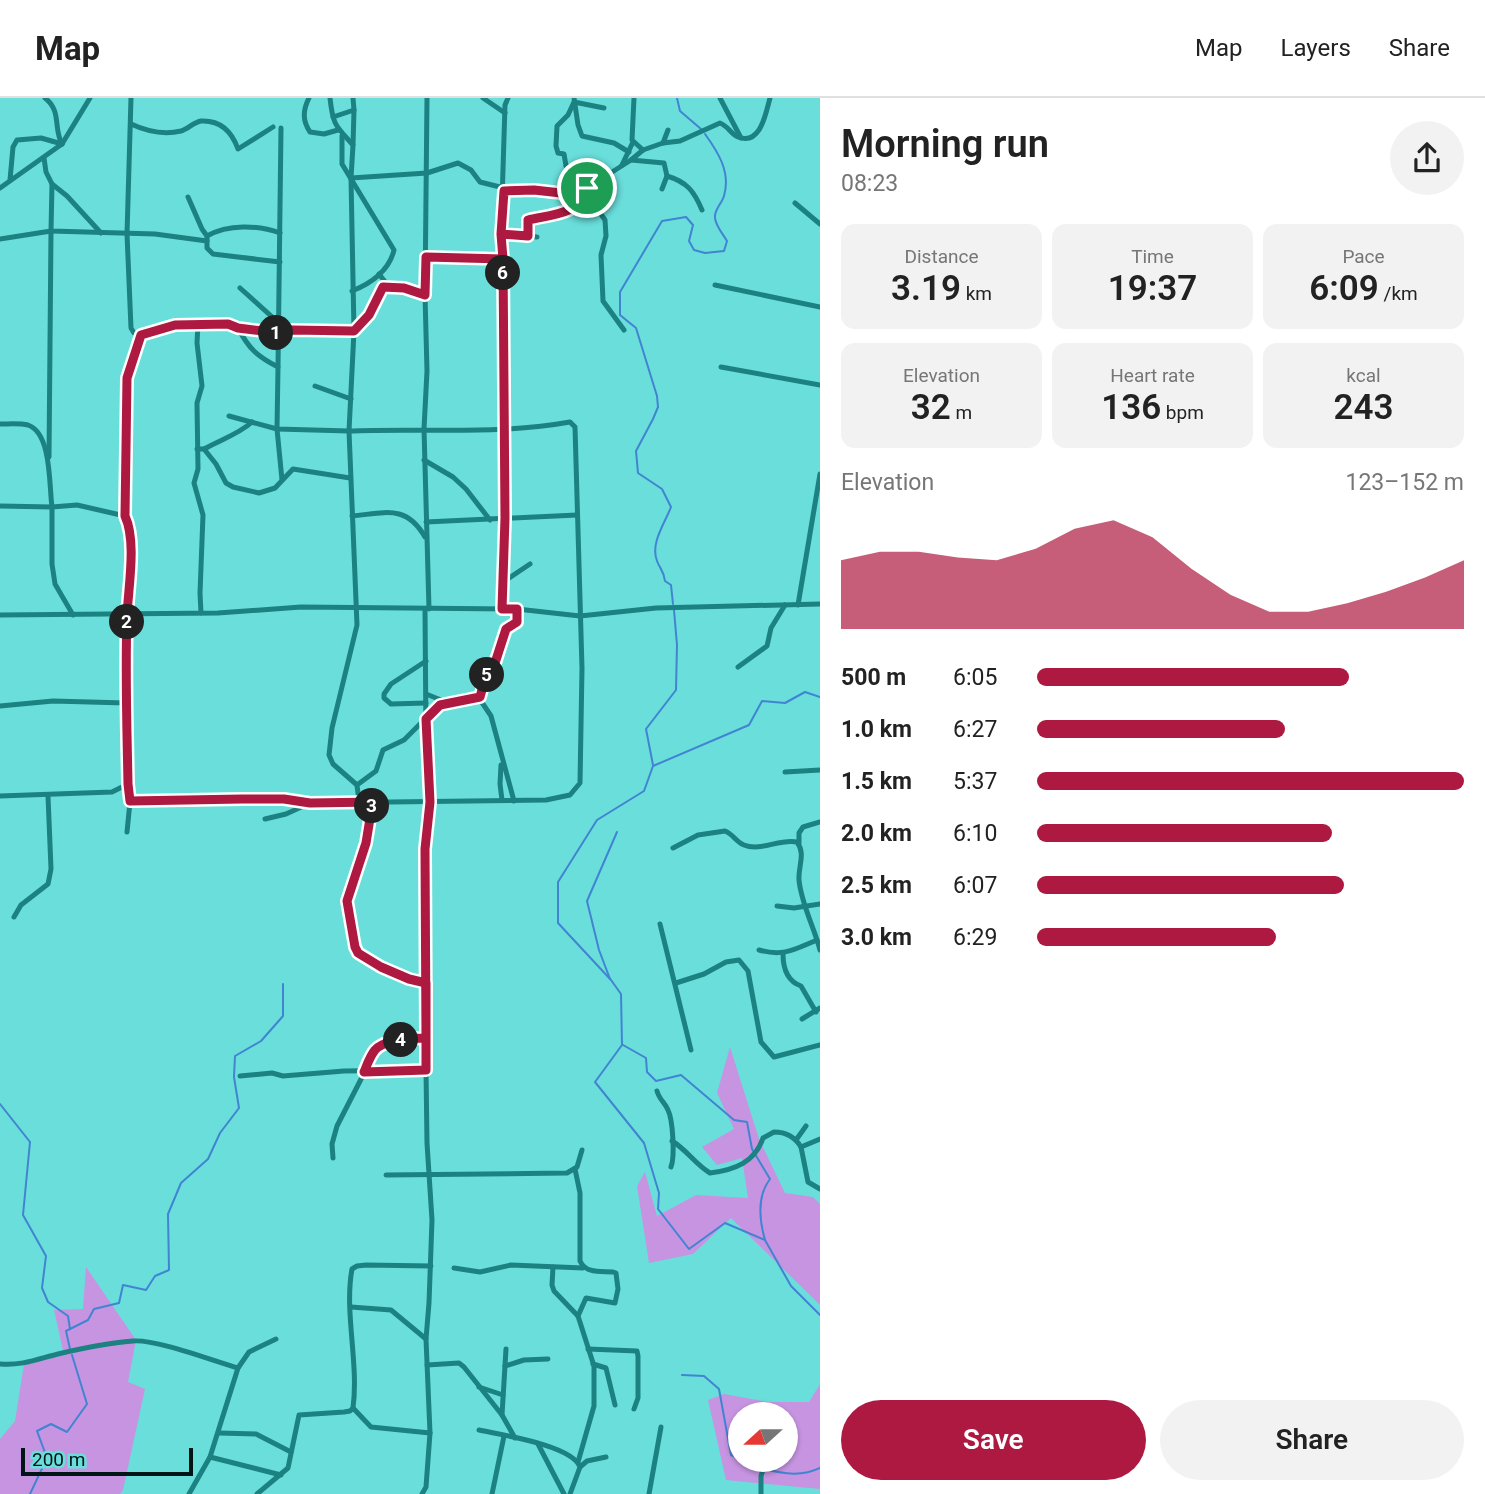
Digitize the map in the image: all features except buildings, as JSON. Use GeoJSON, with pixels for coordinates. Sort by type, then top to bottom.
{"type":"FeatureCollection","features":[{"type":"Feature","properties":{"kind":"street"},"geometry":{"type":"LineString","coordinates":[[45,98],[53,104],[58,117],[57,136],[62,144]]}},
{"type":"Feature","properties":{"kind":"street"},"geometry":{"type":"LineString","coordinates":[[0,188],[62,144],[90,98]]}},
{"type":"Feature","properties":{"kind":"street"},"geometry":{"type":"LineString","coordinates":[[131,98],[127,234],[131,328],[134,333],[141,335],[175,325],[198,324],[228,324],[238,328],[279,333],[292,330],[354,331],[369,315],[386,283],[379,274]]}},
{"type":"Feature","properties":{"kind":"street"},"geometry":{"type":"LineString","coordinates":[[309,98],[304,107],[305,124],[310,132],[340,133]]}},
{"type":"Feature","properties":{"kind":"street"},"geometry":{"type":"LineString","coordinates":[[330,98],[332,117],[340,133],[353,145]]}},
{"type":"Feature","properties":{"kind":"street"},"geometry":{"type":"LineString","coordinates":[[355,98],[351,178],[354,331],[349,430],[356,634],[332,728],[328,755],[333,764],[357,785],[359,802]]}},
{"type":"Feature","properties":{"kind":"street"},"geometry":{"type":"LineString","coordinates":[[422,1494],[426,1487],[430,1433],[426,1339],[432,1220],[427,1143],[425,849],[430,802],[426,719],[424,460],[427,372],[427,98]]}},
{"type":"Feature","properties":{"kind":"street"},"geometry":{"type":"LineString","coordinates":[[483,98],[505,113]]}},
{"type":"Feature","properties":{"kind":"street"},"geometry":{"type":"LineString","coordinates":[[502,609],[505,518],[501,234],[505,113],[508,98]]}},
{"type":"Feature","properties":{"kind":"street"},"geometry":{"type":"LineString","coordinates":[[622,165],[633,142],[631,125],[634,98]]}},
{"type":"Feature","properties":{"kind":"street"},"geometry":{"type":"LineString","coordinates":[[720,98],[741,138]]}},
{"type":"Feature","properties":{"kind":"street"},"geometry":{"type":"LineString","coordinates":[[351,178],[428,173],[458,163],[471,170],[480,182],[504,189],[561,193],[587,188],[643,150],[680,141],[720,123],[741,138],[752,136],[760,128],[770,98]]}},
{"type":"Feature","properties":{"kind":"street"},"geometry":{"type":"LineString","coordinates":[[574,100],[582,136],[614,143],[629,152]]}},
{"type":"Feature","properties":{"kind":"street"},"geometry":{"type":"LineString","coordinates":[[574,100],[604,108]]}},
{"type":"Feature","properties":{"kind":"street"},"geometry":{"type":"LineString","coordinates":[[574,100],[568,115],[557,126],[556,146],[558,153],[564,154],[566,166],[576,169],[580,186],[587,188],[597,199],[598,210],[605,220],[606,236],[601,255],[603,301],[624,331]]}},
{"type":"Feature","properties":{"kind":"street"},"geometry":{"type":"LineString","coordinates":[[332,117],[354,110]]}},
{"type":"Feature","properties":{"kind":"street"},"geometry":{"type":"LineString","coordinates":[[131,124],[168,133],[184,130],[200,121],[221,125],[234,137],[238,149],[273,127]]}},
{"type":"Feature","properties":{"kind":"street"},"geometry":{"type":"LineString","coordinates":[[281,128],[277,429],[282,480]]}},
{"type":"Feature","properties":{"kind":"street"},"geometry":{"type":"LineString","coordinates":[[663,143],[668,130]]}},
{"type":"Feature","properties":{"kind":"street"},"geometry":{"type":"LineString","coordinates":[[340,133],[342,164],[394,250],[390,266],[365,286],[352,292]]}},
{"type":"Feature","properties":{"kind":"street"},"geometry":{"type":"LineString","coordinates":[[10,180],[13,147],[17,141],[41,138],[62,144]]}},
{"type":"Feature","properties":{"kind":"street"},"geometry":{"type":"LineString","coordinates":[[633,142],[643,150]]}},
{"type":"Feature","properties":{"kind":"street"},"geometry":{"type":"LineString","coordinates":[[44,159],[52,184],[67,196],[101,233]]}},
{"type":"Feature","properties":{"kind":"street"},"geometry":{"type":"LineString","coordinates":[[631,160],[664,163],[667,176],[662,189]]}},
{"type":"Feature","properties":{"kind":"street"},"geometry":{"type":"LineString","coordinates":[[667,176],[681,180],[702,210]]}},
{"type":"Feature","properties":{"kind":"street"},"geometry":{"type":"LineString","coordinates":[[52,184],[48,460],[55,584],[73,614]]}},
{"type":"Feature","properties":{"kind":"street"},"geometry":{"type":"LineString","coordinates":[[528,236],[528,220],[573,209],[586,194],[587,188]]}},
{"type":"Feature","properties":{"kind":"street"},"geometry":{"type":"LineString","coordinates":[[188,197],[207,238],[206,248],[213,254],[280,262]]}},
{"type":"Feature","properties":{"kind":"street"},"geometry":{"type":"LineString","coordinates":[[795,203],[820,224]]}},
{"type":"Feature","properties":{"kind":"street"},"geometry":{"type":"LineString","coordinates":[[0,239],[51,231],[207,238],[222,229],[253,227],[280,233]]}},
{"type":"Feature","properties":{"kind":"street"},"geometry":{"type":"LineString","coordinates":[[501,234],[537,237]]}},
{"type":"Feature","properties":{"kind":"street"},"geometry":{"type":"LineString","coordinates":[[426,257],[503,259]]}},
{"type":"Feature","properties":{"kind":"street"},"geometry":{"type":"LineString","coordinates":[[715,285],[820,307]]}},
{"type":"Feature","properties":{"kind":"street"},"geometry":{"type":"LineString","coordinates":[[383,287],[404,288],[425,295]]}},
{"type":"Feature","properties":{"kind":"street"},"geometry":{"type":"LineString","coordinates":[[240,288],[280,324]]}},
{"type":"Feature","properties":{"kind":"street"},"geometry":{"type":"LineString","coordinates":[[198,324],[202,386],[197,403],[201,449],[194,483],[203,515],[201,613]]}},
{"type":"Feature","properties":{"kind":"street"},"geometry":{"type":"LineString","coordinates":[[238,328],[245,342],[258,356],[278,367]]}},
{"type":"Feature","properties":{"kind":"street"},"geometry":{"type":"LineString","coordinates":[[127,832],[130,801],[126,703],[129,525],[125,516],[127,378],[141,335]]}},
{"type":"Feature","properties":{"kind":"street"},"geometry":{"type":"LineString","coordinates":[[721,367],[820,385]]}},
{"type":"Feature","properties":{"kind":"street"},"geometry":{"type":"LineString","coordinates":[[315,386],[351,399]]}},
{"type":"Feature","properties":{"kind":"street"},"geometry":{"type":"LineString","coordinates":[[130,801],[514,801],[565,797],[574,793],[580,783],[582,668],[574,425],[569,422],[538,428],[504,430],[277,429],[229,416]]}},
{"type":"Feature","properties":{"kind":"street"},"geometry":{"type":"LineString","coordinates":[[201,449],[243,430],[252,422]]}},
{"type":"Feature","properties":{"kind":"street"},"geometry":{"type":"LineString","coordinates":[[0,424],[29,425],[38,432],[48,460]]}},
{"type":"Feature","properties":{"kind":"street"},"geometry":{"type":"LineString","coordinates":[[201,449],[216,464],[226,483],[259,493],[275,488],[293,469],[350,478]]}},
{"type":"Feature","properties":{"kind":"street"},"geometry":{"type":"LineString","coordinates":[[424,460],[453,477],[490,520]]}},
{"type":"Feature","properties":{"kind":"street"},"geometry":{"type":"LineString","coordinates":[[798,605],[820,474]]}},
{"type":"Feature","properties":{"kind":"street"},"geometry":{"type":"LineString","coordinates":[[0,506],[77,505],[125,516]]}},
{"type":"Feature","properties":{"kind":"street"},"geometry":{"type":"LineString","coordinates":[[352,516],[400,513],[413,519],[426,540]]}},
{"type":"Feature","properties":{"kind":"street"},"geometry":{"type":"LineString","coordinates":[[426,522],[577,515]]}},
{"type":"Feature","properties":{"kind":"street"},"geometry":{"type":"LineString","coordinates":[[503,582],[530,564]]}},
{"type":"Feature","properties":{"kind":"street"},"geometry":{"type":"LineString","coordinates":[[0,615],[201,613],[301,607],[517,609],[580,616],[656,608],[820,604]]}},
{"type":"Feature","properties":{"kind":"street"},"geometry":{"type":"LineString","coordinates":[[738,667],[767,646],[771,628],[785,605]]}},
{"type":"Feature","properties":{"kind":"street"},"geometry":{"type":"LineString","coordinates":[[479,698],[486,675],[495,663],[506,629],[517,622],[517,609]]}},
{"type":"Feature","properties":{"kind":"street"},"geometry":{"type":"LineString","coordinates":[[426,661],[391,684],[384,694],[384,698],[391,704],[426,703]]}},
{"type":"Feature","properties":{"kind":"street"},"geometry":{"type":"LineString","coordinates":[[426,694],[451,703]]}},
{"type":"Feature","properties":{"kind":"street"},"geometry":{"type":"LineString","coordinates":[[479,698],[491,716],[514,801]]}},
{"type":"Feature","properties":{"kind":"street"},"geometry":{"type":"LineString","coordinates":[[357,785],[376,771],[383,750],[402,741],[437,707],[479,698]]}},
{"type":"Feature","properties":{"kind":"street"},"geometry":{"type":"LineString","coordinates":[[0,706],[53,701],[126,703]]}},
{"type":"Feature","properties":{"kind":"street"},"geometry":{"type":"LineString","coordinates":[[501,758],[502,800]]}},
{"type":"Feature","properties":{"kind":"street"},"geometry":{"type":"LineString","coordinates":[[785,772],[820,770]]}},
{"type":"Feature","properties":{"kind":"street"},"geometry":{"type":"LineString","coordinates":[[0,796],[112,792],[128,784]]}},
{"type":"Feature","properties":{"kind":"street"},"geometry":{"type":"LineString","coordinates":[[13,917],[21,905],[48,884],[51,869],[48,796]]}},
{"type":"Feature","properties":{"kind":"street"},"geometry":{"type":"LineString","coordinates":[[375,802],[366,843],[347,901],[355,947],[358,953],[381,967],[426,983]]}},
{"type":"Feature","properties":{"kind":"street"},"geometry":{"type":"LineString","coordinates":[[265,819],[286,814],[310,803]]}},
{"type":"Feature","properties":{"kind":"street"},"geometry":{"type":"LineString","coordinates":[[820,822],[803,827],[799,833],[802,856],[800,891],[820,950]]}},
{"type":"Feature","properties":{"kind":"street"},"geometry":{"type":"LineString","coordinates":[[673,848],[698,835],[725,831],[741,844],[748,846],[790,841],[799,843]]}},
{"type":"Feature","properties":{"kind":"street"},"geometry":{"type":"LineString","coordinates":[[777,906],[794,908],[820,904]]}},
{"type":"Feature","properties":{"kind":"street"},"geometry":{"type":"LineString","coordinates":[[660,924],[691,1050]]}},
{"type":"Feature","properties":{"kind":"street"},"geometry":{"type":"LineString","coordinates":[[760,950],[783,954],[817,940]]}},
{"type":"Feature","properties":{"kind":"street"},"geometry":{"type":"LineString","coordinates":[[783,954],[786,974],[794,984],[802,986],[818,1010],[802,1018]]}},
{"type":"Feature","properties":{"kind":"street"},"geometry":{"type":"LineString","coordinates":[[676,983],[704,974],[726,961],[739,960],[748,971],[761,1042],[774,1057],[820,1045]]}},
{"type":"Feature","properties":{"kind":"street"},"geometry":{"type":"LineString","coordinates":[[333,1158],[332,1144],[337,1126],[373,1053],[380,1046],[426,1038]]}},
{"type":"Feature","properties":{"kind":"street"},"geometry":{"type":"LineString","coordinates":[[240,1076],[426,1070]]}},
{"type":"Feature","properties":{"kind":"street"},"geometry":{"type":"LineString","coordinates":[[657,1091],[671,1120],[674,1153],[671,1167]]}},
{"type":"Feature","properties":{"kind":"street"},"geometry":{"type":"LineString","coordinates":[[796,1140],[806,1126]]}},
{"type":"Feature","properties":{"kind":"street"},"geometry":{"type":"LineString","coordinates":[[672,1141],[683,1147],[693,1160],[710,1172],[735,1168],[758,1153],[763,1138],[774,1132],[789,1135],[801,1147],[808,1182],[820,1189]]}},
{"type":"Feature","properties":{"kind":"street"},"geometry":{"type":"LineString","coordinates":[[801,1147],[820,1139]]}},
{"type":"Feature","properties":{"kind":"street"},"geometry":{"type":"LineString","coordinates":[[582,1150],[575,1169],[580,1193],[579,1246],[583,1268]]}},
{"type":"Feature","properties":{"kind":"street"},"geometry":{"type":"LineString","coordinates":[[386,1175],[567,1172],[575,1169]]}},
{"type":"Feature","properties":{"kind":"street"},"geometry":{"type":"LineString","coordinates":[[430,1266],[366,1265],[354,1267],[351,1272],[353,1408],[371,1427],[430,1433]]}},
{"type":"Feature","properties":{"kind":"street"},"geometry":{"type":"LineString","coordinates":[[454,1268],[480,1272],[511,1265],[583,1268],[616,1273],[618,1300],[611,1304],[586,1298],[578,1316]]}},
{"type":"Feature","properties":{"kind":"street"},"geometry":{"type":"LineString","coordinates":[[553,1267],[554,1291],[578,1316],[593,1364],[594,1406],[570,1494]]}},
{"type":"Feature","properties":{"kind":"street"},"geometry":{"type":"LineString","coordinates":[[351,1307],[391,1310],[426,1339]]}},
{"type":"Feature","properties":{"kind":"street"},"geometry":{"type":"LineString","coordinates":[[190,1494],[210,1457],[238,1368],[249,1352],[276,1339]]}},
{"type":"Feature","properties":{"kind":"street"},"geometry":{"type":"LineString","coordinates":[[0,1364],[21,1365],[71,1351],[137,1340],[238,1368]]}},
{"type":"Feature","properties":{"kind":"street"},"geometry":{"type":"LineString","coordinates":[[502,1415],[506,1349]]}},
{"type":"Feature","properties":{"kind":"street"},"geometry":{"type":"LineString","coordinates":[[588,1349],[636,1351],[638,1398],[634,1409]]}},
{"type":"Feature","properties":{"kind":"street"},"geometry":{"type":"LineString","coordinates":[[505,1366],[524,1360],[548,1359]]}},
{"type":"Feature","properties":{"kind":"street"},"geometry":{"type":"LineString","coordinates":[[428,1364],[459,1363],[464,1367],[502,1415],[515,1438]]}},
{"type":"Feature","properties":{"kind":"street"},"geometry":{"type":"LineString","coordinates":[[593,1364],[606,1368],[615,1405]]}},
{"type":"Feature","properties":{"kind":"street"},"geometry":{"type":"LineString","coordinates":[[479,1387],[503,1395]]}},
{"type":"Feature","properties":{"kind":"street"},"geometry":{"type":"LineString","coordinates":[[257,1494],[288,1468],[299,1415],[344,1412],[353,1408]]}},
{"type":"Feature","properties":{"kind":"street"},"geometry":{"type":"LineString","coordinates":[[649,1494],[661,1427]]}},
{"type":"Feature","properties":{"kind":"street"},"geometry":{"type":"LineString","coordinates":[[478,1430],[571,1455],[579,1465]]}},
{"type":"Feature","properties":{"kind":"street"},"geometry":{"type":"LineString","coordinates":[[219,1433],[261,1435],[292,1452]]}},
{"type":"Feature","properties":{"kind":"street"},"geometry":{"type":"LineString","coordinates":[[492,1494],[504,1436]]}},
{"type":"Feature","properties":{"kind":"street"},"geometry":{"type":"LineString","coordinates":[[538,1444],[564,1494]]}},
{"type":"Feature","properties":{"kind":"street"},"geometry":{"type":"LineString","coordinates":[[210,1457],[281,1475]]}},
{"type":"Feature","properties":{"kind":"street"},"geometry":{"type":"LineString","coordinates":[[579,1465],[606,1457]]}},
{"type":"Feature","properties":{"kind":"street"},"geometry":{"type":"LineString","coordinates":[[761,1494],[762,1472]]}},
{"type":"Feature","properties":{"kind":"shaded area"},"geometry":{"type":"Polygon","coordinates":[[[730,1047],[759,1139],[785,1193],[813,1197],[820,1204],[820,1305],[731,1218],[693,1254],[649,1263],[637,1186],[645,1172],[657,1216],[696,1195],[748,1198],[742,1158],[717,1165],[702,1147],[734,1129],[717,1093],[730,1047]]]}},
{"type":"Feature","properties":{"kind":"shaded area"},"geometry":{"type":"Polygon","coordinates":[[[86,1267],[136,1340],[128,1382],[145,1389],[123,1490],[120,1494],[0,1494],[0,1439],[15,1421],[24,1364],[64,1355],[54,1310],[83,1309],[86,1267]]]}},
{"type":"Feature","properties":{"kind":"shaded area"},"geometry":{"type":"Polygon","coordinates":[[[820,1384],[820,1489],[726,1480],[708,1400],[724,1394],[768,1402],[728,1402],[728,1472],[798,1472],[798,1402],[809,1402],[820,1384]]]}},
{"type":"Feature","properties":{"kind":"waterway"},"geometry":{"type":"LineString","coordinates":[[677,98],[680,111],[701,129]]}},
{"type":"Feature","properties":{"kind":"waterway"},"geometry":{"type":"LineString","coordinates":[[673,604],[671,585],[665,581],[655,554],[659,533],[671,507],[662,489],[638,473],[636,451],[658,407],[657,396],[636,328],[620,315],[620,292],[662,221],[686,217],[693,225],[689,241],[694,250],[705,253],[724,251],[727,241],[717,226],[715,216],[724,196],[726,179],[719,155],[705,134]]}},
{"type":"Feature","properties":{"kind":"waterway"},"geometry":{"type":"LineString","coordinates":[[653,765],[646,729],[676,690],[677,645],[674,610]]}},
{"type":"Feature","properties":{"kind":"waterway"},"geometry":{"type":"LineString","coordinates":[[820,697],[805,692],[785,703],[762,701],[749,725],[653,766],[644,791],[597,820],[558,882],[558,923],[621,994],[622,1045],[595,1082],[644,1143],[659,1193],[658,1209],[689,1249],[725,1223],[765,1240],[791,1286],[820,1315]]}},
{"type":"Feature","properties":{"kind":"waterway"},"geometry":{"type":"LineString","coordinates":[[610,979],[599,950],[587,901],[617,832]]}},
{"type":"Feature","properties":{"kind":"waterway"},"geometry":{"type":"LineString","coordinates":[[70,1349],[66,1331],[88,1320],[94,1309],[119,1303],[123,1285],[146,1290],[155,1276],[169,1270],[168,1214],[181,1183],[208,1159],[220,1133],[239,1108],[234,1077],[235,1056],[261,1041],[283,1016],[283,984]]}},
{"type":"Feature","properties":{"kind":"waterway"},"geometry":{"type":"LineString","coordinates":[[623,1045],[646,1058],[647,1072],[656,1081],[681,1075],[734,1120],[747,1122],[752,1149],[770,1179],[760,1208],[765,1240]]}},
{"type":"Feature","properties":{"kind":"waterway"},"geometry":{"type":"LineString","coordinates":[[0,1104],[30,1142],[23,1215],[46,1256],[42,1288],[48,1302],[68,1316],[70,1329]]}},
{"type":"Feature","properties":{"kind":"waterway"},"geometry":{"type":"LineString","coordinates":[[30,1494],[47,1458],[37,1431],[51,1424],[67,1432],[87,1404],[72,1355]]}},
{"type":"Feature","properties":{"kind":"waterway"},"geometry":{"type":"LineString","coordinates":[[682,1375],[704,1376],[719,1389],[728,1438]]}},
{"type":"Feature","properties":{"kind":"waterway"},"geometry":{"type":"LineString","coordinates":[[777,1472],[791,1474],[820,1468]]}},
{"type":"Feature","properties":{"kind":"route"},"geometry":{"type":"LineString","coordinates":[[587,188],[561,193],[504,191],[501,234],[503,259],[505,518],[502,609],[517,609],[517,622],[506,629],[495,663],[486,675],[480,697],[440,705],[426,719],[430,802],[425,849],[426,938],[426,983],[426,1038],[380,1046],[373,1053],[364,1072],[426,1070],[426,1038],[426,983],[381,967],[358,953],[346,906],[366,843],[375,802],[310,803],[284,799],[130,801],[126,679],[130,558],[129,525],[125,516],[127,378],[141,335],[175,325],[228,324],[238,328],[279,333],[292,330],[354,331],[369,315],[383,287],[404,288],[425,295],[426,257],[503,259],[501,234],[528,236],[528,220],[573,209],[586,194],[587,188]]}}]}
